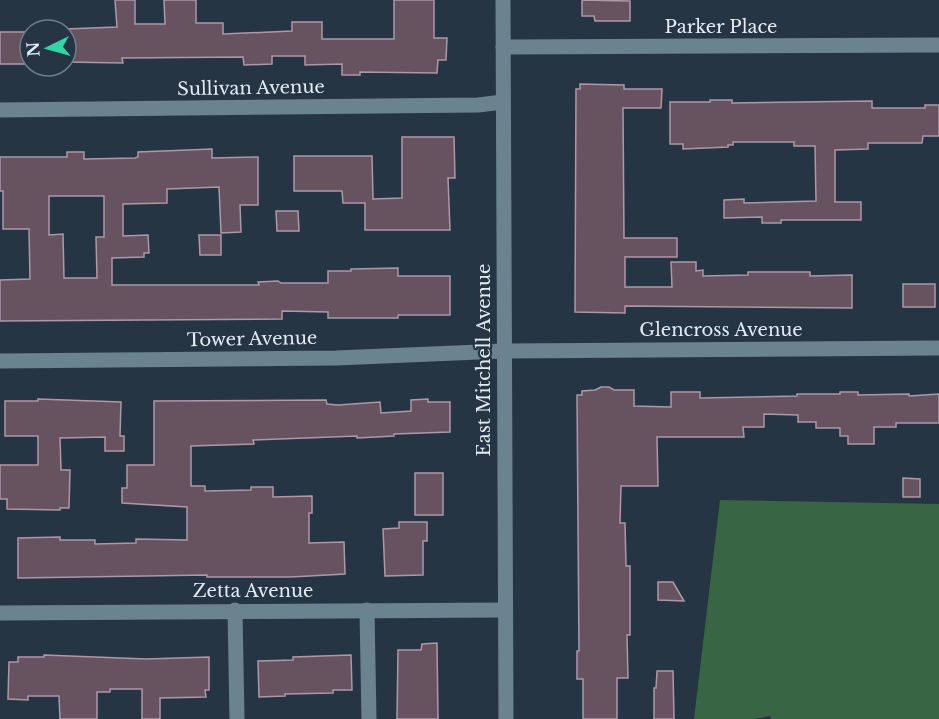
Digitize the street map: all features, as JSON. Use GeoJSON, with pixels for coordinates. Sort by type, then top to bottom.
{"type":"FeatureCollection","features":[{"type":"Feature","properties":{"kind":"street","name":"East Mitchell Avenue"},"geometry":{"type":"LineString","coordinates":[[503,0],[506,719]]}},
{"type":"Feature","properties":{"kind":"street","name":"Parker Place"},"geometry":{"type":"LineString","coordinates":[[503,47],[939,45]]}},
{"type":"Feature","properties":{"kind":"street","name":"Sullivan Avenue"},"geometry":{"type":"LineString","coordinates":[[0,110],[478,105],[503,102]]}},
{"type":"Feature","properties":{"kind":"street","name":"Glencross Avenue"},"geometry":{"type":"LineString","coordinates":[[504,351],[939,348]]}},
{"type":"Feature","properties":{"kind":"street","name":"Tower Avenue"},"geometry":{"type":"LineString","coordinates":[[0,361],[336,357],[504,351]]}},
{"type":"Feature","properties":{"kind":"street"},"geometry":{"type":"LineString","coordinates":[[235,610],[237,719]]}},
{"type":"Feature","properties":{"kind":"street"},"geometry":{"type":"LineString","coordinates":[[367,610],[369,719]]}},
{"type":"Feature","properties":{"kind":"street","name":"Zetta Avenue"},"geometry":{"type":"LineString","coordinates":[[0,613],[506,610]]}},
{"type":"Feature","properties":{"kind":"green space"},"geometry":{"type":"Polygon","coordinates":[[[720,500],[939,504],[939,719],[771,719],[770,716],[754,719],[694,719],[720,500]]]}},
{"type":"Feature","properties":{"kind":"building"},"geometry":{"type":"Polygon","coordinates":[[[115,0],[135,0],[135,24],[165,24],[164,0],[196,0],[196,23],[223,23],[223,34],[292,31],[292,22],[322,22],[322,39],[394,39],[394,0],[434,0],[434,38],[447,38],[446,60],[438,60],[437,73],[360,72],[360,75],[342,75],[342,64],[305,65],[305,56],[272,56],[272,64],[244,65],[243,57],[122,58],[123,63],[78,62],[78,29],[117,27],[115,0]]]}},
{"type":"Feature","properties":{"kind":"building"},"geometry":{"type":"Polygon","coordinates":[[[582,0],[630,1],[630,21],[595,21],[594,16],[582,16],[582,0]]]}},
{"type":"Feature","properties":{"kind":"building"},"geometry":{"type":"Polygon","coordinates":[[[0,32],[18,32],[18,64],[0,64],[0,32]]]}},
{"type":"Feature","properties":{"kind":"building"},"geometry":{"type":"Polygon","coordinates":[[[580,84],[624,85],[624,89],[662,89],[661,108],[623,108],[624,238],[677,238],[677,257],[625,257],[625,287],[672,287],[671,262],[696,262],[696,271],[703,270],[703,276],[748,275],[748,272],[810,272],[810,276],[852,275],[852,308],[625,306],[625,313],[575,312],[576,89],[580,89],[580,84]]]}},
{"type":"Feature","properties":{"kind":"building"},"geometry":{"type":"Polygon","coordinates":[[[710,100],[732,100],[732,103],[872,101],[872,108],[925,108],[925,105],[939,105],[939,136],[923,136],[922,143],[868,143],[868,149],[835,150],[835,202],[861,202],[861,220],[781,220],[781,223],[762,223],[762,217],[724,218],[724,200],[744,199],[744,203],[816,201],[815,146],[794,146],[794,142],[733,142],[733,145],[728,145],[728,147],[683,149],[683,144],[670,144],[670,102],[710,102],[710,100]]]}},
{"type":"Feature","properties":{"kind":"building"},"geometry":{"type":"Polygon","coordinates":[[[402,137],[454,137],[455,178],[448,178],[450,230],[365,230],[365,203],[343,203],[342,191],[294,191],[294,156],[372,156],[373,199],[402,198],[402,137]]]}},
{"type":"Feature","properties":{"kind":"building"},"geometry":{"type":"Polygon","coordinates":[[[212,149],[212,158],[258,157],[258,205],[240,205],[241,232],[221,233],[219,187],[167,189],[167,203],[123,204],[123,236],[148,235],[149,253],[144,253],[144,257],[112,258],[112,285],[259,285],[258,282],[278,281],[281,283],[328,283],[328,271],[398,268],[398,276],[450,276],[450,315],[328,318],[328,312],[282,311],[282,319],[0,321],[0,280],[30,279],[29,229],[3,229],[0,157],[67,157],[67,152],[84,152],[84,159],[135,158],[138,157],[138,152],[212,149]],[[49,196],[49,235],[63,234],[64,278],[97,278],[96,237],[104,237],[104,196],[49,196]]]}},
{"type":"Feature","properties":{"kind":"building"},"geometry":{"type":"Polygon","coordinates":[[[276,211],[298,211],[299,231],[277,231],[276,211]]]}},
{"type":"Feature","properties":{"kind":"building"},"geometry":{"type":"Polygon","coordinates":[[[199,235],[221,235],[221,255],[200,255],[199,235]]]}},
{"type":"Feature","properties":{"kind":"building"},"geometry":{"type":"Polygon","coordinates":[[[903,284],[935,284],[935,307],[903,307],[903,284]]]}},
{"type":"Feature","properties":{"kind":"building"},"geometry":{"type":"Polygon","coordinates":[[[601,387],[614,390],[634,390],[634,406],[671,407],[671,392],[700,392],[700,398],[797,396],[797,394],[840,394],[840,392],[858,392],[858,395],[939,394],[939,423],[896,423],[896,427],[874,427],[874,444],[848,444],[848,436],[840,436],[840,428],[816,428],[816,422],[798,422],[798,415],[764,414],[764,427],[743,427],[744,437],[657,437],[658,486],[621,486],[620,523],[625,523],[626,566],[630,566],[628,678],[617,678],[617,719],[583,719],[583,679],[577,679],[577,651],[579,651],[577,395],[582,395],[582,391],[601,387]]]}},
{"type":"Feature","properties":{"kind":"building"},"geometry":{"type":"Polygon","coordinates":[[[38,399],[121,402],[120,436],[124,436],[124,451],[105,451],[105,437],[60,438],[61,470],[70,470],[69,508],[60,508],[60,510],[7,509],[7,499],[0,499],[0,465],[38,465],[38,436],[5,436],[5,401],[38,401],[38,399]]]}},
{"type":"Feature","properties":{"kind":"building"},"geometry":{"type":"Polygon","coordinates":[[[428,399],[428,402],[450,402],[450,432],[357,438],[357,436],[253,440],[254,444],[191,446],[191,486],[205,486],[205,491],[273,487],[273,497],[312,496],[312,513],[309,513],[309,543],[344,542],[345,574],[291,577],[207,577],[207,575],[18,578],[18,538],[60,537],[60,540],[95,540],[95,544],[136,543],[136,539],[187,540],[187,507],[122,503],[122,488],[127,488],[127,465],[154,465],[154,401],[326,400],[327,404],[338,405],[380,402],[381,413],[411,411],[411,400],[428,399]]]}},
{"type":"Feature","properties":{"kind":"building"},"geometry":{"type":"Polygon","coordinates":[[[415,473],[443,473],[443,515],[415,515],[415,473]]]}},
{"type":"Feature","properties":{"kind":"building"},"geometry":{"type":"Polygon","coordinates":[[[903,478],[920,479],[920,497],[903,497],[903,478]]]}},
{"type":"Feature","properties":{"kind":"building"},"geometry":{"type":"Polygon","coordinates":[[[399,522],[427,522],[427,541],[423,541],[423,575],[385,576],[383,529],[399,528],[399,522]]]}},
{"type":"Feature","properties":{"kind":"building"},"geometry":{"type":"Polygon","coordinates":[[[658,582],[673,582],[684,601],[658,600],[658,582]]]}},
{"type":"Feature","properties":{"kind":"building"},"geometry":{"type":"Polygon","coordinates":[[[437,643],[438,719],[397,719],[398,650],[421,650],[422,644],[437,643]]]}},
{"type":"Feature","properties":{"kind":"building"},"geometry":{"type":"Polygon","coordinates":[[[44,655],[146,659],[209,657],[209,690],[205,690],[206,697],[160,698],[160,719],[142,719],[142,689],[110,689],[110,692],[97,692],[97,719],[60,719],[59,696],[28,696],[28,700],[8,699],[9,662],[18,662],[18,657],[44,657],[44,655]]]}},
{"type":"Feature","properties":{"kind":"building"},"geometry":{"type":"Polygon","coordinates":[[[351,655],[352,690],[259,697],[258,661],[351,655]]]}},
{"type":"Feature","properties":{"kind":"building"},"geometry":{"type":"Polygon","coordinates":[[[657,671],[673,671],[674,719],[654,719],[654,688],[656,688],[657,671]]]}}]}
